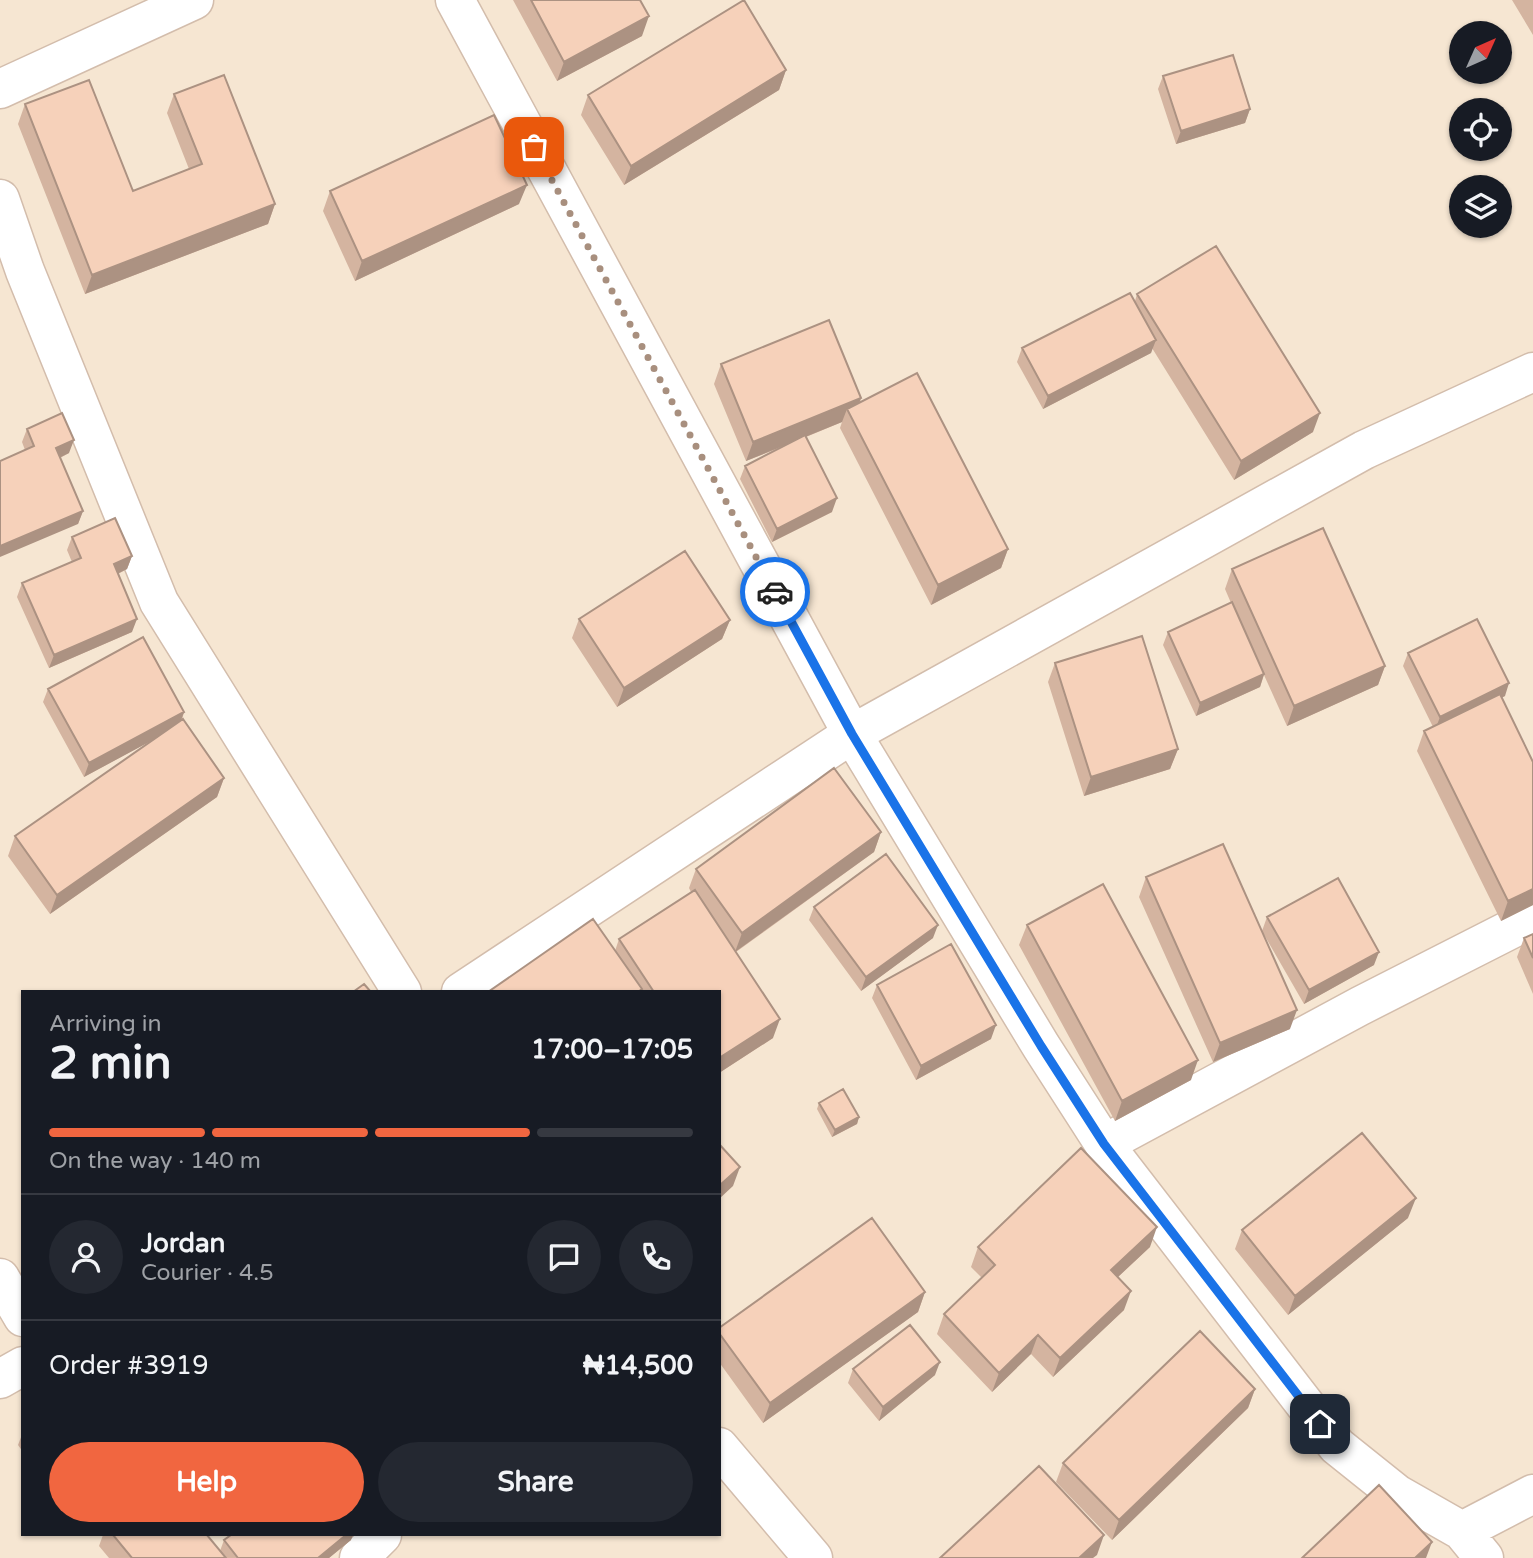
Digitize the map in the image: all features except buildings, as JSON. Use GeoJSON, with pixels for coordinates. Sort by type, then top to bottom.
{"type":"FeatureCollection","features":[{"type":"Feature","properties":{"kind":"street"},"geometry":{"type":"LineString","coordinates":[[0,89],[194,0]]}},
{"type":"Feature","properties":{"kind":"street"},"geometry":{"type":"LineString","coordinates":[[455,0],[852,734],[1041,1046],[1104,1144],[1337,1446],[1397,1494],[1473,1544],[1533,1494]]}},
{"type":"Feature","properties":{"kind":"street"},"geometry":{"type":"LineString","coordinates":[[0,200],[25,271],[159,602],[401,990]]}},
{"type":"Feature","properties":{"kind":"street"},"geometry":{"type":"LineString","coordinates":[[464,990],[852,734],[1364,450],[1533,372]]}},
{"type":"Feature","properties":{"kind":"street"},"geometry":{"type":"LineString","coordinates":[[1104,1144],[1360,1006],[1533,918]]}},
{"type":"Feature","properties":{"kind":"street"},"geometry":{"type":"LineString","coordinates":[[0,1278],[21,1314]]}},
{"type":"Feature","properties":{"kind":"street"},"geometry":{"type":"LineString","coordinates":[[0,1379],[21,1367]]}},
{"type":"Feature","properties":{"kind":"street"},"geometry":{"type":"LineString","coordinates":[[721,1449],[813,1558]]}},
{"type":"Feature","properties":{"kind":"street"},"geometry":{"type":"LineString","coordinates":[[359,1558],[381,1536]]}},
{"type":"Feature","properties":{"kind":"shaded area"},"geometry":{"type":"Polygon","coordinates":[[[0,0],[1533,0],[1533,1558],[0,1558],[0,0]]]}},
{"type":"Feature","properties":{"kind":"way so far"},"geometry":{"type":"LineString","coordinates":[[534,147],[775,592]]}},
{"type":"Feature","properties":{"kind":"route"},"geometry":{"type":"LineString","coordinates":[[775,592],[852,734],[1041,1046],[1104,1144],[1320,1424]]}}]}
